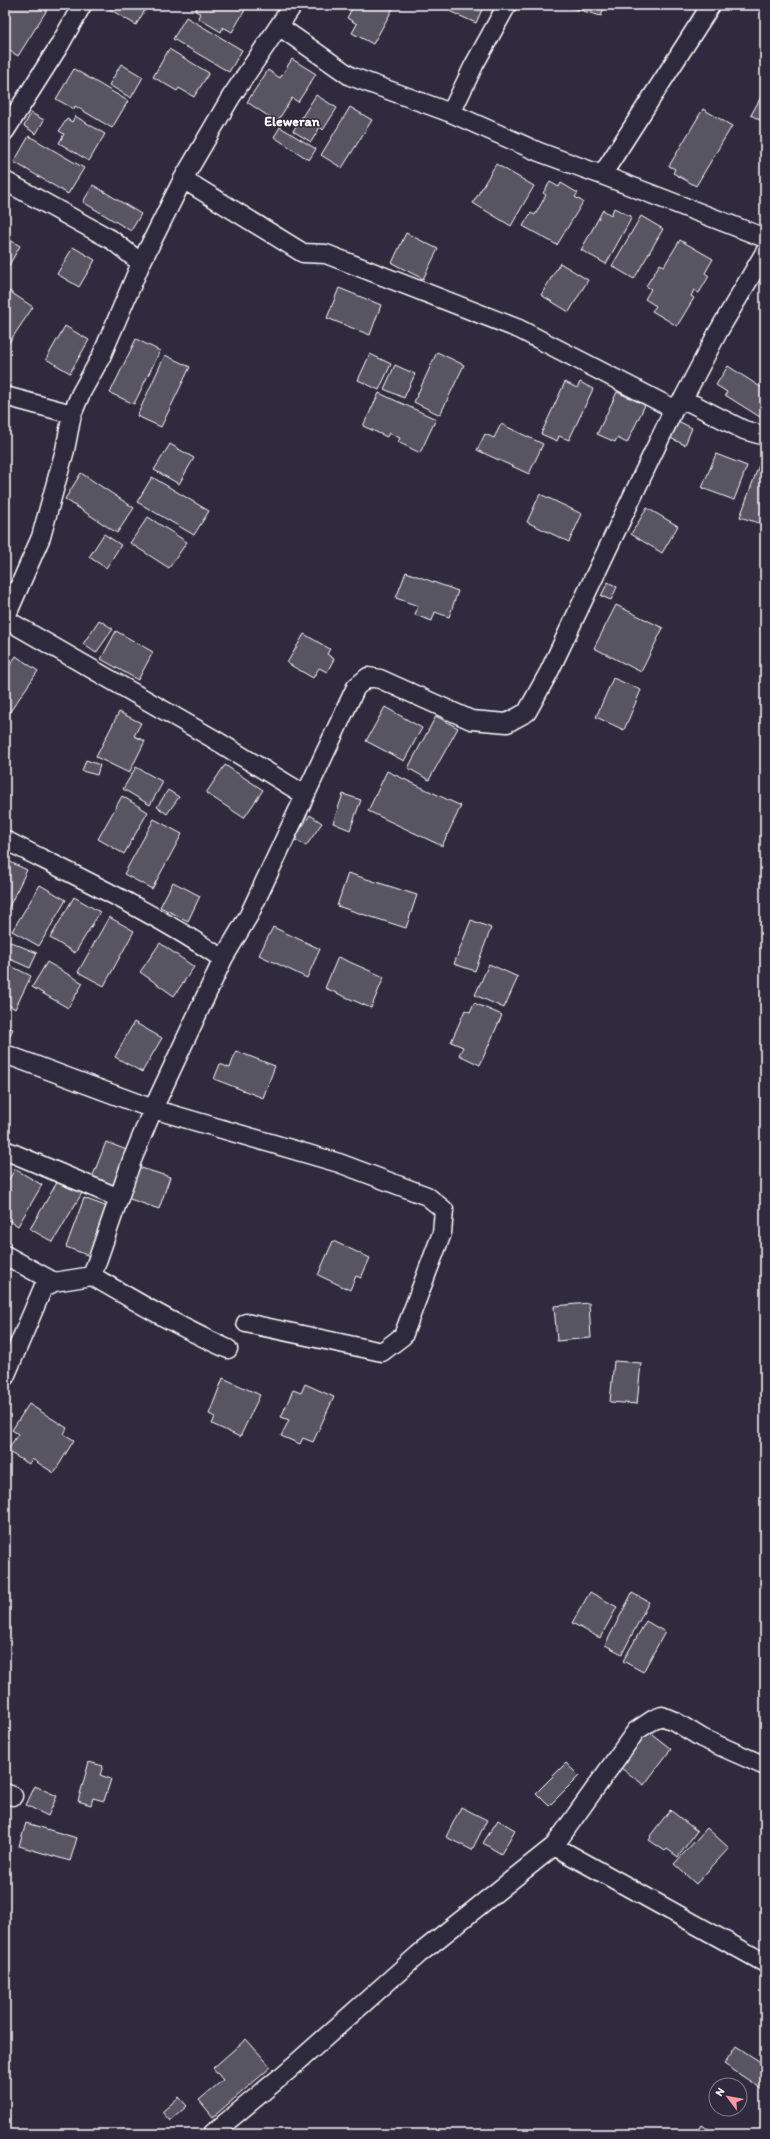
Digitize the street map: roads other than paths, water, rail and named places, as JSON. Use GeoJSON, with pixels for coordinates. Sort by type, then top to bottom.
{"type":"FeatureCollection","features":[{"type":"Feature","properties":{"kind":"street"},"geometry":{"type":"LineString","coordinates":[[5,131],[59,46],[82,5]]}},
{"type":"Feature","properties":{"kind":"street"},"geometry":{"type":"LineString","coordinates":[[294,5],[231,97],[183,179],[141,263],[101,357],[81,393],[72,414],[65,450],[41,537],[5,619],[212,738],[305,795]]}},
{"type":"Feature","properties":{"kind":"street"},"geometry":{"type":"LineString","coordinates":[[451,113],[474,65],[507,5]]}},
{"type":"Feature","properties":{"kind":"street"},"geometry":{"type":"LineString","coordinates":[[602,175],[711,5]]}},
{"type":"Feature","properties":{"kind":"street"},"geometry":{"type":"LineString","coordinates":[[280,27],[350,76],[451,113],[539,152],[765,238]]}},
{"type":"Feature","properties":{"kind":"street"},"geometry":{"type":"LineString","coordinates":[[183,179],[303,253],[326,254],[519,329],[678,404],[744,430],[765,436]]}},
{"type":"Feature","properties":{"kind":"street"},"geometry":{"type":"LineString","coordinates":[[5,181],[112,240],[141,263]]}},
{"type":"Feature","properties":{"kind":"street"},"geometry":{"type":"LineString","coordinates":[[92,1276],[119,1198],[153,1109],[223,959],[249,915],[356,687],[368,677],[380,679],[471,720],[507,723],[527,712],[549,672],[678,404],[765,252]]}},
{"type":"Feature","properties":{"kind":"street"},"geometry":{"type":"LineString","coordinates":[[5,396],[72,414]]}},
{"type":"Feature","properties":{"kind":"street"},"geometry":{"type":"LineString","coordinates":[[5,840],[81,878],[190,938],[223,959]]}},
{"type":"Feature","properties":{"kind":"street"},"geometry":{"type":"LineString","coordinates":[[5,1054],[153,1109],[339,1163],[427,1196],[444,1210],[442,1233],[403,1336],[382,1352],[246,1322]]}},
{"type":"Feature","properties":{"kind":"street"},"geometry":{"type":"LineString","coordinates":[[5,1150],[119,1198]]}},
{"type":"Feature","properties":{"kind":"street"},"geometry":{"type":"LineString","coordinates":[[5,1255],[54,1282]]}},
{"type":"Feature","properties":{"kind":"street"},"geometry":{"type":"LineString","coordinates":[[5,1377],[43,1288],[54,1282],[92,1276],[194,1334],[228,1348]]}},
{"type":"Feature","properties":{"kind":"street"},"geometry":{"type":"LineString","coordinates":[[212,2134],[283,2075],[419,1954],[554,1846],[636,1731],[654,1719],[662,1716],[674,1721],[702,1738],[765,1766]]}},
{"type":"Feature","properties":{"kind":"street"},"geometry":{"type":"LineString","coordinates":[[554,1846],[765,1963]]}},
{"type":"Feature","properties":{"kind":"district","name":"Eleweran"},"geometry":{"type":"Point","coordinates":[292,121]}}]}
